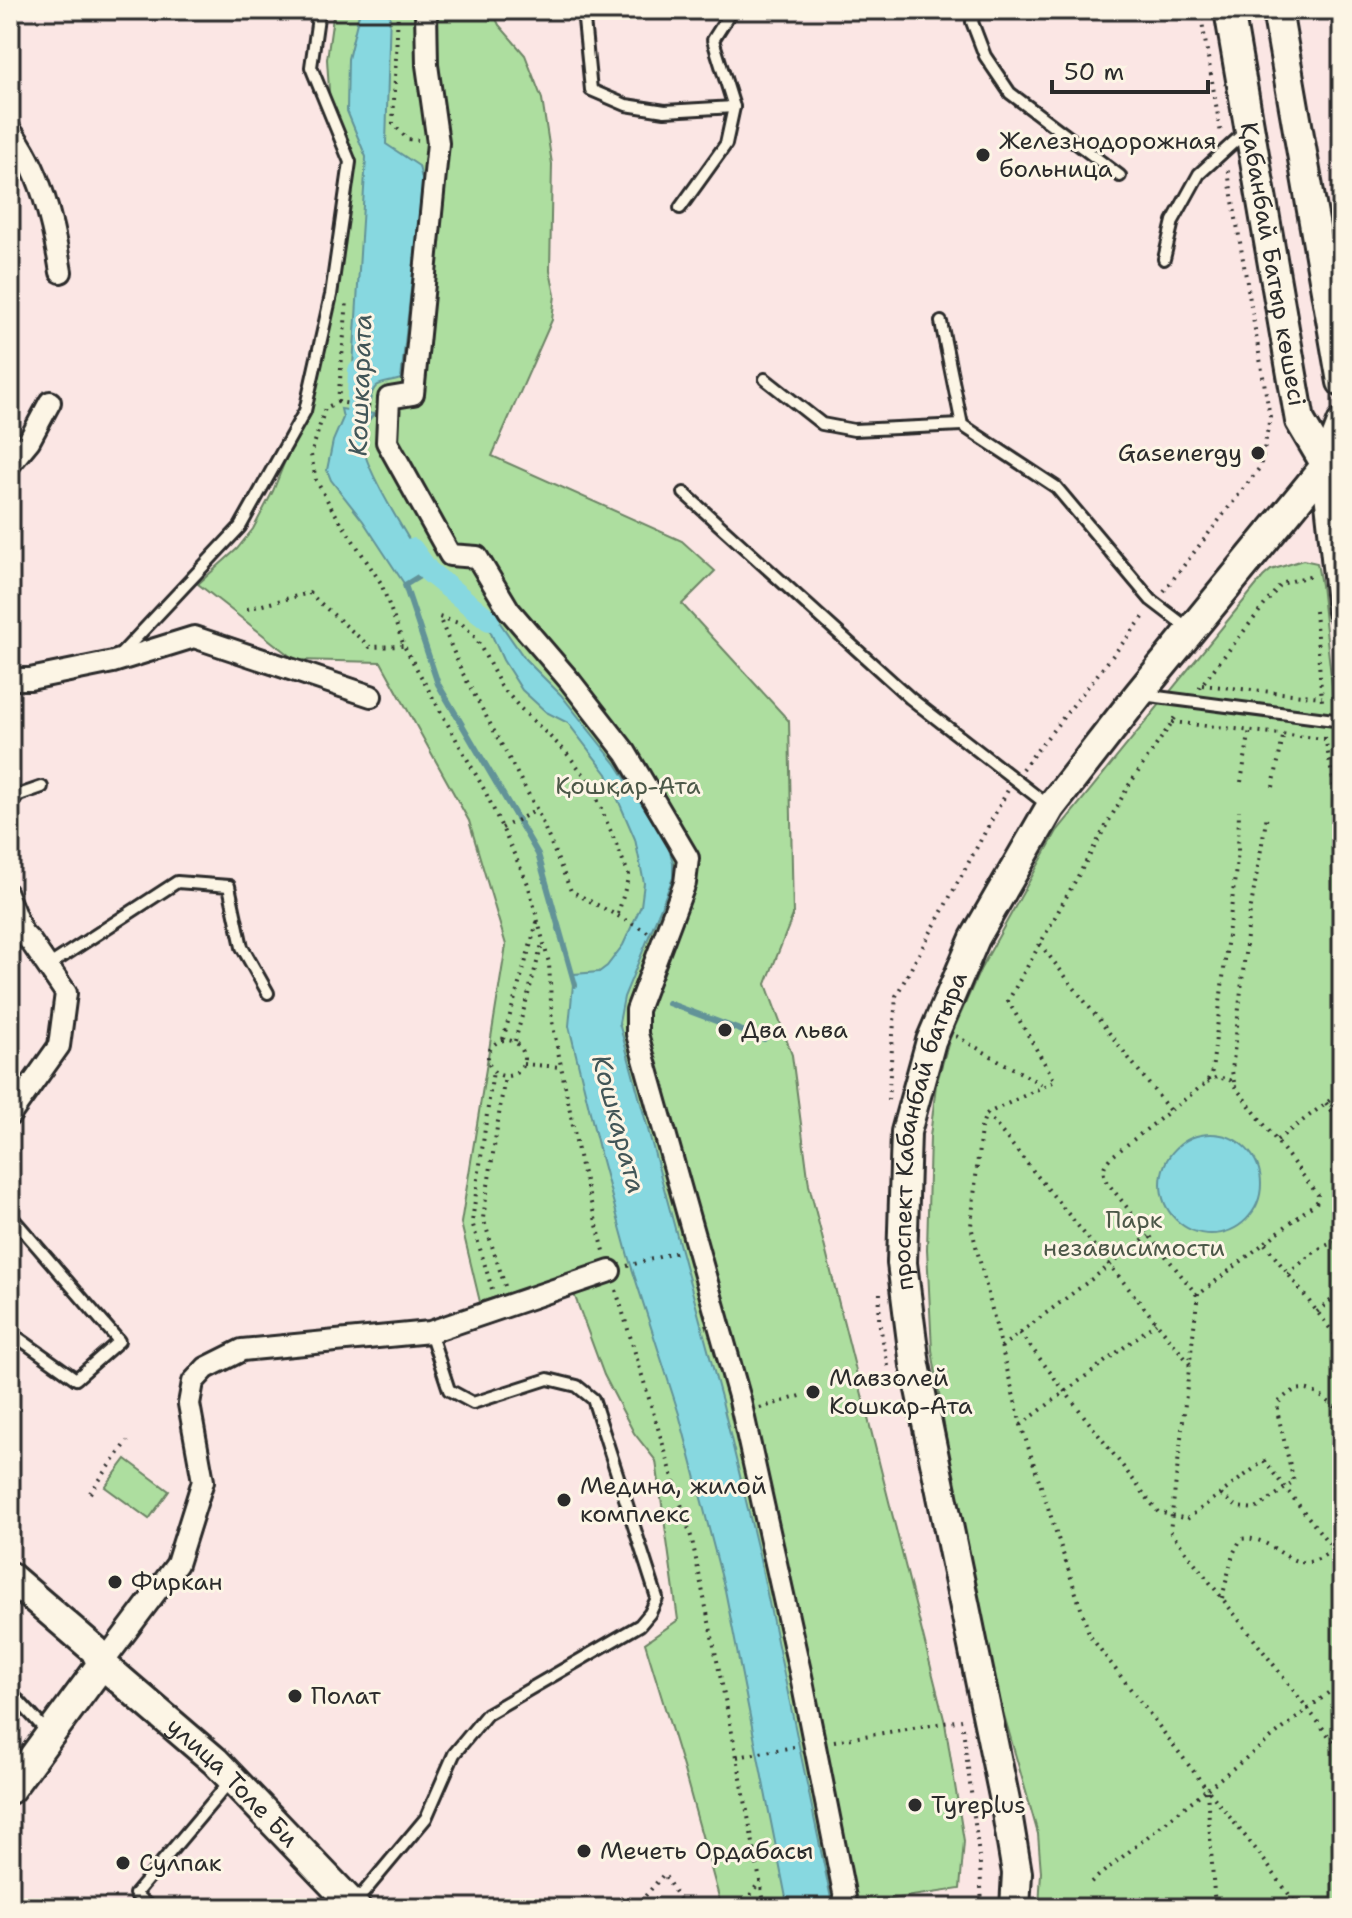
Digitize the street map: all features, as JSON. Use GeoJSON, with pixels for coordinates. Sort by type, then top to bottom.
{"type":"FeatureCollection","features":[{"type":"Feature","properties":{"kind":"street"},"geometry":{"type":"LineString","coordinates":[[426,10],[427,65],[438,143],[413,394],[389,398],[387,442],[450,555],[477,557],[509,610],[626,753],[688,858],[685,883],[637,1010],[637,1034],[743,1413],[805,1745],[847,1908]]}},
{"type":"Feature","properties":{"kind":"street","name":"Қабанбай Батыр көшесі"},"geometry":{"type":"LineString","coordinates":[[1229,10],[1300,421],[1334,464]]}},
{"type":"Feature","properties":{"kind":"street","name":"Қабанбай Батыр көшесі"},"geometry":{"type":"LineString","coordinates":[[1277,10],[1342,382]]}},
{"type":"Feature","properties":{"kind":"street"},"geometry":{"type":"LineString","coordinates":[[10,130],[25,149],[41,193],[56,241],[61,272]]}},
{"type":"Feature","properties":{"kind":"street"},"geometry":{"type":"LineString","coordinates":[[10,464],[29,441],[50,402]]}},
{"type":"Feature","properties":{"kind":"street"},"geometry":{"type":"LineString","coordinates":[[1328,608],[1334,464],[1342,423]]}},
{"type":"Feature","properties":{"kind":"street","name":"проспект Кабанбай батыра"},"geometry":{"type":"LineString","coordinates":[[1015,1908],[1017,1873],[1005,1801],[915,1365],[902,1263],[906,1132],[938,1025],[975,938],[1050,808],[1191,630],[1334,464]]}},
{"type":"Feature","properties":{"kind":"street"},"geometry":{"type":"LineString","coordinates":[[10,679],[30,679],[113,662],[194,637],[371,696]]}},
{"type":"Feature","properties":{"kind":"street"},"geometry":{"type":"LineString","coordinates":[[10,920],[31,942],[66,993],[59,1046],[10,1115]]}},
{"type":"Feature","properties":{"kind":"street"},"geometry":{"type":"LineString","coordinates":[[10,1789],[177,1564],[203,1481],[189,1404],[193,1382],[206,1368],[242,1350],[430,1332],[610,1271]]}},
{"type":"Feature","properties":{"kind":"street","name":"улица Толе Би"},"geometry":{"type":"LineString","coordinates":[[10,1577],[95,1650],[102,1664],[233,1779],[355,1906]]}},
{"type":"Feature","properties":{"kind":"street","name":"улица Толе Би"},"geometry":{"type":"LineString","coordinates":[[10,1598],[86,1661],[102,1664]]}},
{"type":"Feature","properties":{"kind":"lane"},"geometry":{"type":"LineString","coordinates":[[113,662],[240,527],[305,411],[331,295],[350,162],[311,67],[319,10]]}},
{"type":"Feature","properties":{"kind":"lane"},"geometry":{"type":"LineString","coordinates":[[583,10],[591,90],[626,105],[665,111],[734,107]]}},
{"type":"Feature","properties":{"kind":"lane"},"geometry":{"type":"LineString","coordinates":[[680,208],[726,144],[734,107],[713,40],[732,10]]}},
{"type":"Feature","properties":{"kind":"lane"},"geometry":{"type":"LineString","coordinates":[[975,10],[972,22],[985,56],[1010,93],[1120,176]]}},
{"type":"Feature","properties":{"kind":"lane"},"geometry":{"type":"LineString","coordinates":[[1164,259],[1173,221],[1199,174],[1250,128]]}},
{"type":"Feature","properties":{"kind":"lane"},"geometry":{"type":"LineString","coordinates":[[941,322],[962,425]]}},
{"type":"Feature","properties":{"kind":"lane"},"geometry":{"type":"LineString","coordinates":[[765,379],[822,424],[854,430],[962,425],[1056,487],[1155,603],[1191,630]]}},
{"type":"Feature","properties":{"kind":"lane"},"geometry":{"type":"LineString","coordinates":[[684,493],[910,698],[1050,808]]}},
{"type":"Feature","properties":{"kind":"lane"},"geometry":{"type":"LineString","coordinates":[[1138,695],[1342,721]]}},
{"type":"Feature","properties":{"kind":"lane"},"geometry":{"type":"LineString","coordinates":[[10,804],[19,795],[42,787]]}},
{"type":"Feature","properties":{"kind":"lane"},"geometry":{"type":"LineString","coordinates":[[48,966],[177,882],[229,886],[242,947],[268,993]]}},
{"type":"Feature","properties":{"kind":"lane"},"geometry":{"type":"LineString","coordinates":[[10,890],[31,942]]}},
{"type":"Feature","properties":{"kind":"lane"},"geometry":{"type":"LineString","coordinates":[[10,1215],[119,1341],[76,1379],[10,1332]]}},
{"type":"Feature","properties":{"kind":"lane"},"geometry":{"type":"LineString","coordinates":[[355,1906],[426,1818],[454,1754],[487,1714],[640,1625],[657,1598],[593,1399],[577,1386],[548,1379],[473,1403],[449,1390],[430,1332]]}},
{"type":"Feature","properties":{"kind":"lane"},"geometry":{"type":"LineString","coordinates":[[10,1710],[18,1700],[49,1735]]}},
{"type":"Feature","properties":{"kind":"lane"},"geometry":{"type":"LineString","coordinates":[[151,1908],[135,1894],[233,1779]]}},
{"type":"Feature","properties":{"kind":"path"},"geometry":{"type":"LineString","coordinates":[[398,10],[393,123],[407,139],[438,143]]}},
{"type":"Feature","properties":{"kind":"path"},"geometry":{"type":"LineString","coordinates":[[888,1104],[896,996],[1014,779],[1261,466],[1270,417],[1200,10]]}},
{"type":"Feature","properties":{"kind":"path"},"geometry":{"type":"LineString","coordinates":[[380,408],[338,402],[325,408],[311,455],[316,480],[386,593],[404,646],[485,791],[528,884],[549,963],[552,1021],[581,1166],[692,1540],[765,1908]]}},
{"type":"Feature","properties":{"kind":"path"},"geometry":{"type":"LineString","coordinates":[[1314,589],[1313,574],[1281,584],[1201,687],[1271,690],[1322,699],[1328,608]]}},
{"type":"Feature","properties":{"kind":"path"},"geometry":{"type":"LineString","coordinates":[[247,609],[309,593],[370,647],[404,646]]}},
{"type":"Feature","properties":{"kind":"path"},"geometry":{"type":"LineString","coordinates":[[618,914],[629,875],[590,782],[564,750],[501,686],[476,638],[462,624],[439,617],[462,672],[537,810],[571,891],[651,934]]}},
{"type":"Feature","properties":{"kind":"path"},"geometry":{"type":"LineString","coordinates":[[1270,698],[1271,690]]}},
{"type":"Feature","properties":{"kind":"path"},"geometry":{"type":"LineString","coordinates":[[1299,1908],[1090,1636],[1021,1425],[971,1226],[981,1128],[986,1114],[1055,1081],[1008,1001],[1129,785],[1173,720],[1325,738],[1342,829]]}},
{"type":"Feature","properties":{"kind":"path"},"geometry":{"type":"LineString","coordinates":[[1241,782],[1250,729]]}},
{"type":"Feature","properties":{"kind":"path"},"geometry":{"type":"LineString","coordinates":[[1273,787],[1284,732]]}},
{"type":"Feature","properties":{"kind":"path"},"geometry":{"type":"LineString","coordinates":[[502,828],[537,810]]}},
{"type":"Feature","properties":{"kind":"path"},"geometry":{"type":"LineString","coordinates":[[1207,1082],[1215,1058],[1238,851],[1239,810]]}},
{"type":"Feature","properties":{"kind":"path"},"geometry":{"type":"LineString","coordinates":[[1234,1085],[1232,1071],[1249,918],[1267,815]]}},
{"type":"Feature","properties":{"kind":"path"},"geometry":{"type":"LineString","coordinates":[[503,1039],[538,918]]}},
{"type":"Feature","properties":{"kind":"path"},"geometry":{"type":"LineString","coordinates":[[515,1042],[544,939]]}},
{"type":"Feature","properties":{"kind":"path"},"geometry":{"type":"LineString","coordinates":[[1040,944],[1170,1111]]}},
{"type":"Feature","properties":{"kind":"path"},"geometry":{"type":"LineString","coordinates":[[938,1025],[1044,1086]]}},
{"type":"Feature","properties":{"kind":"path"},"geometry":{"type":"LineString","coordinates":[[503,1039],[515,1042],[523,1050],[523,1064],[518,1071],[505,1076],[493,1071],[488,1064],[492,1045],[503,1039]]}},
{"type":"Feature","properties":{"kind":"path"},"geometry":{"type":"LineString","coordinates":[[523,1064],[561,1067]]}},
{"type":"Feature","properties":{"kind":"path"},"geometry":{"type":"LineString","coordinates":[[493,1071],[472,1222],[504,1305]]}},
{"type":"Feature","properties":{"kind":"path"},"geometry":{"type":"LineString","coordinates":[[504,1305],[483,1218],[505,1076]]}},
{"type":"Feature","properties":{"kind":"path"},"geometry":{"type":"LineString","coordinates":[[1198,1293],[1191,1291],[1103,1173],[1104,1165],[1110,1158],[1207,1082],[1222,1077],[1234,1085],[1318,1195],[1318,1201],[1198,1293],[1170,1531],[1342,1753]]}},
{"type":"Feature","properties":{"kind":"path"},"geometry":{"type":"LineString","coordinates":[[1276,1141],[1342,1091]]}},
{"type":"Feature","properties":{"kind":"path"},"geometry":{"type":"LineString","coordinates":[[1326,1103],[1342,1124]]}},
{"type":"Feature","properties":{"kind":"path"},"geometry":{"type":"LineString","coordinates":[[986,1114],[1190,1364]]}},
{"type":"Feature","properties":{"kind":"path"},"geometry":{"type":"LineString","coordinates":[[1001,1347],[1149,1236]]}},
{"type":"Feature","properties":{"kind":"path"},"geometry":{"type":"LineString","coordinates":[[1288,1274],[1315,1253],[1334,1242],[1342,1242]]}},
{"type":"Feature","properties":{"kind":"path"},"geometry":{"type":"LineString","coordinates":[[1265,1244],[1342,1344]]}},
{"type":"Feature","properties":{"kind":"path"},"geometry":{"type":"LineString","coordinates":[[610,1271],[698,1246]]}},
{"type":"Feature","properties":{"kind":"path"},"geometry":{"type":"LineString","coordinates":[[880,1290],[879,1321],[892,1382]]}},
{"type":"Feature","properties":{"kind":"path"},"geometry":{"type":"LineString","coordinates":[[1317,1312],[1342,1291]]}},
{"type":"Feature","properties":{"kind":"path"},"geometry":{"type":"LineString","coordinates":[[1021,1425],[1157,1322]]}},
{"type":"Feature","properties":{"kind":"path"},"geometry":{"type":"LineString","coordinates":[[1020,1333],[1158,1512],[1187,1519],[1264,1461],[1342,1560]]}},
{"type":"Feature","properties":{"kind":"path"},"geometry":{"type":"LineString","coordinates":[[1220,1494],[1237,1507],[1256,1509],[1287,1490],[1294,1482],[1278,1403],[1291,1390],[1300,1387],[1311,1391],[1342,1412]]}},
{"type":"Feature","properties":{"kind":"path"},"geometry":{"type":"LineString","coordinates":[[743,1413],[804,1395]]}},
{"type":"Feature","properties":{"kind":"path"},"geometry":{"type":"LineString","coordinates":[[90,1493],[128,1441]]}},
{"type":"Feature","properties":{"kind":"path"},"geometry":{"type":"LineString","coordinates":[[1222,1598],[1233,1554],[1241,1539],[1251,1538],[1296,1561],[1308,1563],[1320,1560],[1333,1548]]}},
{"type":"Feature","properties":{"kind":"path"},"geometry":{"type":"LineString","coordinates":[[1091,1882],[1342,1682]]}},
{"type":"Feature","properties":{"kind":"path"},"geometry":{"type":"LineString","coordinates":[[737,1757],[962,1720],[980,1864],[982,1908]]}},
{"type":"Feature","properties":{"kind":"path"},"geometry":{"type":"LineString","coordinates":[[1207,1789],[1215,1908]]}},
{"type":"Feature","properties":{"kind":"path"},"geometry":{"type":"LineString","coordinates":[[635,1908],[664,1874],[684,1908]]}},
{"type":"Feature","properties":{"kind":"path"},"geometry":{"type":"LineString","coordinates":[[741,1908],[760,1881]]}},
{"type":"Feature","properties":{"kind":"green space","name":"Қошқар-Ата"},"geometry":{"type":"Polygon","coordinates":[[[334,10],[492,10],[499,25],[525,55],[542,99],[552,164],[550,271],[555,295],[552,320],[492,456],[682,541],[715,571],[682,604],[789,721],[793,915],[766,984],[792,1055],[809,1185],[945,1723],[964,1841],[960,1889],[830,1908],[722,1908],[645,1643],[678,1620],[656,1461],[634,1433],[604,1375],[567,1275],[480,1302],[461,1223],[506,945],[469,821],[381,662],[295,660],[198,584],[237,549],[253,529],[273,491],[305,411],[331,295],[349,162],[330,106],[327,59],[334,10]]]}},
{"type":"Feature","properties":{"kind":"green space","name":"Парк независимости"},"geometry":{"type":"Polygon","coordinates":[[[1303,560],[1317,563],[1342,756],[1342,1908],[1039,1908],[1041,1872],[1038,1834],[1000,1701],[948,1450],[932,1350],[927,1249],[930,1137],[936,1085],[950,1038],[980,970],[1057,831],[1263,577],[1271,570],[1303,560]]]}},
{"type":"Feature","properties":{"kind":"green space"},"geometry":{"type":"Polygon","coordinates":[[[126,1459],[169,1491],[149,1519],[105,1487],[126,1459]]]}},
{"type":"Feature","properties":{"kind":"water"},"geometry":{"type":"Polygon","coordinates":[[[360,10],[390,10],[386,144],[419,166],[423,183],[401,379],[377,386],[370,401],[351,398],[366,157],[347,111],[348,59],[360,10]]]}},
{"type":"Feature","properties":{"kind":"water"},"geometry":{"type":"Polygon","coordinates":[[[341,409],[374,414],[362,433],[365,454],[380,487],[428,571],[405,585],[327,470],[333,441],[343,418],[341,409]]]}},
{"type":"Feature","properties":{"kind":"water"},"geometry":{"type":"Polygon","coordinates":[[[475,599],[491,610],[525,659],[561,695],[616,764],[667,843],[673,862],[673,878],[624,997],[619,1023],[722,1401],[759,1555],[833,1908],[788,1908],[725,1590],[679,1414],[628,1256],[569,1026],[574,974],[599,972],[607,966],[623,945],[641,906],[644,883],[635,839],[607,774],[568,723],[546,712],[522,690],[490,631],[462,603],[475,599]]]}},
{"type":"Feature","properties":{"kind":"water"},"geometry":{"type":"Polygon","coordinates":[[[1211,1134],[1230,1138],[1246,1149],[1257,1165],[1261,1184],[1257,1203],[1246,1219],[1230,1230],[1211,1234],[1192,1230],[1176,1219],[1165,1203],[1161,1184],[1165,1165],[1176,1149],[1192,1138],[1211,1134]]]}},
{"type":"Feature","properties":{"kind":"waterway","name":"Кошкарата"},"geometry":{"type":"LineString","coordinates":[[356,440],[359,371]]}},
{"type":"Feature","properties":{"kind":"waterway","name":"Кошкарата"},"geometry":{"type":"LineString","coordinates":[[412,549],[428,571],[489,620]]}},
{"type":"Feature","properties":{"kind":"waterway"},"geometry":{"type":"LineString","coordinates":[[428,571],[405,585],[438,684],[538,854],[575,985]]}},
{"type":"Feature","properties":{"kind":"waterway"},"geometry":{"type":"LineString","coordinates":[[668,1003],[764,1039]]}},
{"type":"Feature","properties":{"kind":"place","name":"Железнодорожная больница"},"geometry":{"type":"Point","coordinates":[983,155]}},
{"type":"Feature","properties":{"kind":"place","name":"Gasenergy"},"geometry":{"type":"Point","coordinates":[1258,453]}},
{"type":"Feature","properties":{"kind":"place","name":"Два льва"},"geometry":{"type":"Point","coordinates":[725,1030]}},
{"type":"Feature","properties":{"kind":"place","name":"Мавзолей Кошкар-Ата"},"geometry":{"type":"Point","coordinates":[813,1392]}},
{"type":"Feature","properties":{"kind":"place","name":"Медина, жилой комплекс"},"geometry":{"type":"Point","coordinates":[564,1500]}},
{"type":"Feature","properties":{"kind":"place","name":"Фиркан"},"geometry":{"type":"Point","coordinates":[115,1582]}},
{"type":"Feature","properties":{"kind":"place","name":"Полат"},"geometry":{"type":"Point","coordinates":[295,1696]}},
{"type":"Feature","properties":{"kind":"place","name":"Tyreplus"},"geometry":{"type":"Point","coordinates":[915,1805]}},
{"type":"Feature","properties":{"kind":"place","name":"Мечеть Ордабасы"},"geometry":{"type":"Point","coordinates":[584,1851]}},
{"type":"Feature","properties":{"kind":"place","name":"Сулпак"},"geometry":{"type":"Point","coordinates":[123,1863]}}]}
